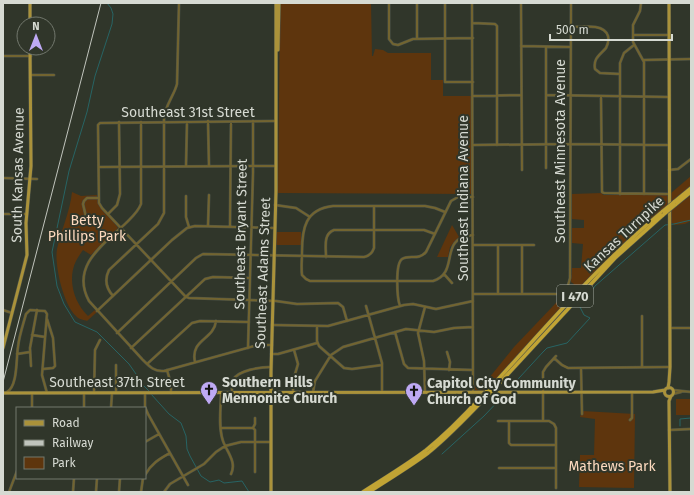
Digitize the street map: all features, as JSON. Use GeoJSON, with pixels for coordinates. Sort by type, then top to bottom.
{"type":"FeatureCollection","features":[{"type":"Feature","properties":{"kind":"highway","name":"Kansas Turnpike"},"geometry":{"type":"LineString","coordinates":[[369,492],[430,451],[460,424],[610,264],[638,236],[691,188]]}},
{"type":"Feature","properties":{"kind":"highway","name":"Kansas Turnpike"},"geometry":{"type":"LineString","coordinates":[[674,204],[691,192]]}},
{"type":"Feature","properties":{"kind":"highway","name":"Kansas Turnpike"},"geometry":{"type":"LineString","coordinates":[[363,492],[427,449],[483,398]]}},
{"type":"Feature","properties":{"kind":"main road"},"geometry":{"type":"LineString","coordinates":[[30,3],[30,16]]}},
{"type":"Feature","properties":{"kind":"main road","name":"Southeast Adams Street"},"geometry":{"type":"LineString","coordinates":[[271,492],[271,354],[276,166],[276,3]]}},
{"type":"Feature","properties":{"kind":"main road","name":"Southeast Adams Street"},"geometry":{"type":"LineString","coordinates":[[276,55],[279,3]]}},
{"type":"Feature","properties":{"kind":"main road"},"geometry":{"type":"LineString","coordinates":[[669,3],[670,492]]}},
{"type":"Feature","properties":{"kind":"main road","name":"South Kansas Avenue"},"geometry":{"type":"LineString","coordinates":[[3,348],[26,257],[27,214],[31,178],[30,56]]}},
{"type":"Feature","properties":{"kind":"main road","name":"Southeast 37th Street"},"geometry":{"type":"LineString","coordinates":[[4,393],[669,392]]}},
{"type":"Feature","properties":{"kind":"street"},"geometry":{"type":"LineString","coordinates":[[113,296],[107,287],[106,279],[108,273],[112,267],[158,224],[163,216],[164,122],[166,107],[178,84],[178,3]]}},
{"type":"Feature","properties":{"kind":"street"},"geometry":{"type":"LineString","coordinates":[[389,3],[389,39],[391,43],[396,45],[409,39],[417,38],[473,38]]}},
{"type":"Feature","properties":{"kind":"street"},"geometry":{"type":"LineString","coordinates":[[417,3],[417,38]]}},
{"type":"Feature","properties":{"kind":"street"},"geometry":{"type":"LineString","coordinates":[[445,3],[445,82],[473,82]]}},
{"type":"Feature","properties":{"kind":"street","name":"Southeast Indiana Avenue"},"geometry":{"type":"LineString","coordinates":[[472,3],[473,392]]}},
{"type":"Feature","properties":{"kind":"street"},"geometry":{"type":"LineString","coordinates":[[521,3],[522,170]]}},
{"type":"Feature","properties":{"kind":"street","name":"Southeast Minnesota Avenue"},"geometry":{"type":"LineString","coordinates":[[522,294],[560,294],[567,290],[570,278],[571,3]]}},
{"type":"Feature","properties":{"kind":"street"},"geometry":{"type":"LineString","coordinates":[[641,3],[640,11],[633,23],[633,35],[634,45],[643,60],[644,194]]}},
{"type":"Feature","properties":{"kind":"street"},"geometry":{"type":"LineString","coordinates":[[473,23],[496,24],[497,145]]}},
{"type":"Feature","properties":{"kind":"street"},"geometry":{"type":"LineString","coordinates":[[571,27],[598,27],[604,30],[608,36],[608,42],[606,48],[596,60],[595,69],[600,73],[620,74]]}},
{"type":"Feature","properties":{"kind":"street"},"geometry":{"type":"LineString","coordinates":[[633,35],[669,35]]}},
{"type":"Feature","properties":{"kind":"street"},"geometry":{"type":"LineString","coordinates":[[620,194],[621,61],[626,50],[634,45]]}},
{"type":"Feature","properties":{"kind":"street"},"geometry":{"type":"LineString","coordinates":[[521,46],[571,47]]}},
{"type":"Feature","properties":{"kind":"street"},"geometry":{"type":"LineString","coordinates":[[546,47],[546,168]]}},
{"type":"Feature","properties":{"kind":"street"},"geometry":{"type":"LineString","coordinates":[[3,56],[16,56]]}},
{"type":"Feature","properties":{"kind":"street"},"geometry":{"type":"LineString","coordinates":[[643,60],[691,59]]}},
{"type":"Feature","properties":{"kind":"street"},"geometry":{"type":"LineString","coordinates":[[31,75],[54,75]]}},
{"type":"Feature","properties":{"kind":"street"},"geometry":{"type":"LineString","coordinates":[[546,95],[669,97]]}},
{"type":"Feature","properties":{"kind":"street"},"geometry":{"type":"LineString","coordinates":[[473,96],[521,96]]}},
{"type":"Feature","properties":{"kind":"street"},"geometry":{"type":"LineString","coordinates":[[601,96],[602,192],[620,194],[669,194]]}},
{"type":"Feature","properties":{"kind":"street"},"geometry":{"type":"LineString","coordinates":[[208,121],[209,166]]}},
{"type":"Feature","properties":{"kind":"street","name":"Southeast Bryant Street"},"geometry":{"type":"LineString","coordinates":[[248,348],[250,322],[253,121]]}},
{"type":"Feature","properties":{"kind":"street","name":"Southeast 31st Street"},"geometry":{"type":"LineString","coordinates":[[99,167],[98,125],[100,123],[276,121]]}},
{"type":"Feature","properties":{"kind":"street"},"geometry":{"type":"LineString","coordinates":[[108,214],[115,207],[119,199],[119,122]]}},
{"type":"Feature","properties":{"kind":"street"},"geometry":{"type":"LineString","coordinates":[[141,122],[142,198],[140,206],[135,214],[92,256],[88,262],[84,280],[85,292],[90,303],[131,348],[156,371],[167,370],[260,345],[272,345]]}},
{"type":"Feature","properties":{"kind":"street"},"geometry":{"type":"LineString","coordinates":[[186,166],[187,122]]}},
{"type":"Feature","properties":{"kind":"street"},"geometry":{"type":"LineString","coordinates":[[230,122],[230,227]]}},
{"type":"Feature","properties":{"kind":"street"},"geometry":{"type":"LineString","coordinates":[[473,145],[669,145]]}},
{"type":"Feature","properties":{"kind":"street"},"geometry":{"type":"LineString","coordinates":[[669,170],[678,169],[691,159]]}},
{"type":"Feature","properties":{"kind":"street"},"geometry":{"type":"LineString","coordinates":[[276,166],[99,167],[98,198],[100,206],[186,296],[195,299],[282,301],[297,304],[339,304],[343,308],[347,320]]}},
{"type":"Feature","properties":{"kind":"street"},"geometry":{"type":"LineString","coordinates":[[3,178],[37,179]]}},
{"type":"Feature","properties":{"kind":"street"},"geometry":{"type":"LineString","coordinates":[[208,226],[209,195]]}},
{"type":"Feature","properties":{"kind":"street"},"geometry":{"type":"LineString","coordinates":[[186,196],[186,217],[189,227]]}},
{"type":"Feature","properties":{"kind":"street"},"geometry":{"type":"LineString","coordinates":[[400,306],[398,298],[398,267],[400,262],[405,258],[422,255],[427,250],[445,212],[454,198],[473,197]]}},
{"type":"Feature","properties":{"kind":"street"},"geometry":{"type":"LineString","coordinates":[[86,217],[83,204],[84,201],[87,198],[98,198]]}},
{"type":"Feature","properties":{"kind":"street"},"geometry":{"type":"LineString","coordinates":[[275,205],[296,208],[310,217]]}},
{"type":"Feature","properties":{"kind":"street"},"geometry":{"type":"LineString","coordinates":[[445,212],[425,206],[329,206],[319,210],[310,217],[303,231],[302,271],[305,278],[310,281],[431,281],[438,279],[444,274],[448,266],[450,250],[454,243],[461,237],[473,235]]}},
{"type":"Feature","properties":{"kind":"street"},"geometry":{"type":"LineString","coordinates":[[117,332],[196,258],[203,254],[302,257],[364,257],[370,255],[374,248],[374,206]]}},
{"type":"Feature","properties":{"kind":"street"},"geometry":{"type":"LineString","coordinates":[[3,214],[27,214]]}},
{"type":"Feature","properties":{"kind":"street"},"geometry":{"type":"LineString","coordinates":[[97,311],[172,240],[189,227],[208,226],[275,228]]}},
{"type":"Feature","properties":{"kind":"street"},"geometry":{"type":"LineString","coordinates":[[326,257],[326,238],[328,233],[335,230],[424,230],[435,234]]}},
{"type":"Feature","properties":{"kind":"street"},"geometry":{"type":"LineString","coordinates":[[473,245],[534,245]]}},
{"type":"Feature","properties":{"kind":"street"},"geometry":{"type":"LineString","coordinates":[[498,245],[498,294]]}},
{"type":"Feature","properties":{"kind":"street"},"geometry":{"type":"LineString","coordinates":[[473,294],[522,294],[522,245]]}},
{"type":"Feature","properties":{"kind":"street"},"geometry":{"type":"LineString","coordinates":[[444,274],[452,283]]}},
{"type":"Feature","properties":{"kind":"street"},"geometry":{"type":"LineString","coordinates":[[131,348],[202,281],[210,277],[250,278]]}},
{"type":"Feature","properties":{"kind":"street"},"geometry":{"type":"LineString","coordinates":[[272,325],[328,326],[400,306],[413,304],[436,309],[473,301]]}},
{"type":"Feature","properties":{"kind":"street"},"geometry":{"type":"LineString","coordinates":[[366,306],[382,365],[382,392]]}},
{"type":"Feature","properties":{"kind":"street"},"geometry":{"type":"LineString","coordinates":[[425,307],[418,330],[418,337],[424,358],[425,392]]}},
{"type":"Feature","properties":{"kind":"street"},"geometry":{"type":"LineString","coordinates":[[3,310],[12,313]]}},
{"type":"Feature","properties":{"kind":"street"},"geometry":{"type":"LineString","coordinates":[[31,366],[30,352],[37,310]]}},
{"type":"Feature","properties":{"kind":"street"},"geometry":{"type":"LineString","coordinates":[[4,393],[11,389],[16,371],[17,354],[27,311],[37,310],[46,312],[42,377],[47,393]]}},
{"type":"Feature","properties":{"kind":"street"},"geometry":{"type":"LineString","coordinates":[[642,316],[642,367]]}},
{"type":"Feature","properties":{"kind":"street"},"geometry":{"type":"LineString","coordinates":[[43,368],[54,368],[55,356],[53,338],[46,318]]}},
{"type":"Feature","properties":{"kind":"street"},"geometry":{"type":"LineString","coordinates":[[147,364],[189,324],[198,321],[250,322]]}},
{"type":"Feature","properties":{"kind":"street"},"geometry":{"type":"LineString","coordinates":[[195,362],[193,356],[195,348],[213,330],[216,321]]}},
{"type":"Feature","properties":{"kind":"street"},"geometry":{"type":"LineString","coordinates":[[317,326],[317,343],[319,347],[342,367],[348,369],[382,365]]}},
{"type":"Feature","properties":{"kind":"street"},"geometry":{"type":"LineString","coordinates":[[313,392],[315,381],[330,356],[343,347],[409,329],[434,332],[454,328],[473,327]]}},
{"type":"Feature","properties":{"kind":"street"},"geometry":{"type":"LineString","coordinates":[[669,328],[691,328]]}},
{"type":"Feature","properties":{"kind":"street"},"geometry":{"type":"LineString","coordinates":[[395,332],[406,367],[410,369],[425,368],[473,370]]}},
{"type":"Feature","properties":{"kind":"street"},"geometry":{"type":"LineString","coordinates":[[32,335],[45,337]]}},
{"type":"Feature","properties":{"kind":"street"},"geometry":{"type":"LineString","coordinates":[[94,393],[95,350],[100,340]]}},
{"type":"Feature","properties":{"kind":"street"},"geometry":{"type":"LineString","coordinates":[[271,354],[278,354],[317,343]]}},
{"type":"Feature","properties":{"kind":"street"},"geometry":{"type":"LineString","coordinates":[[293,392],[293,381],[298,364],[294,350]]}},
{"type":"Feature","properties":{"kind":"street"},"geometry":{"type":"LineString","coordinates":[[17,354],[30,352]]}},
{"type":"Feature","properties":{"kind":"street"},"geometry":{"type":"LineString","coordinates":[[447,352],[450,362],[449,370]]}},
{"type":"Feature","properties":{"kind":"street"},"geometry":{"type":"LineString","coordinates":[[543,421],[544,370],[555,357],[566,367],[670,367]]}},
{"type":"Feature","properties":{"kind":"street"},"geometry":{"type":"LineString","coordinates":[[116,365],[116,393]]}},
{"type":"Feature","properties":{"kind":"street"},"geometry":{"type":"LineString","coordinates":[[232,392],[232,381],[237,375],[261,367],[271,367]]}},
{"type":"Feature","properties":{"kind":"street"},"geometry":{"type":"LineString","coordinates":[[581,368],[582,414]]}},
{"type":"Feature","properties":{"kind":"street"},"geometry":{"type":"LineString","coordinates":[[167,370],[171,393]]}},
{"type":"Feature","properties":{"kind":"street"},"geometry":{"type":"LineString","coordinates":[[11,389],[14,394]]}},
{"type":"Feature","properties":{"kind":"street"},"geometry":{"type":"LineString","coordinates":[[221,392],[222,440],[233,463],[233,470],[231,474]]}},
{"type":"Feature","properties":{"kind":"street"},"geometry":{"type":"LineString","coordinates":[[630,420],[632,418],[632,392]]}},
{"type":"Feature","properties":{"kind":"street","name":"Southeast 37th Street"},"geometry":{"type":"LineString","coordinates":[[669,392],[691,392]]}},
{"type":"Feature","properties":{"kind":"street"},"geometry":{"type":"LineString","coordinates":[[84,393],[84,407]]}},
{"type":"Feature","properties":{"kind":"street"},"geometry":{"type":"LineString","coordinates":[[111,407],[112,393]]}},
{"type":"Feature","properties":{"kind":"street"},"geometry":{"type":"LineString","coordinates":[[145,407],[146,393]]}},
{"type":"Feature","properties":{"kind":"street"},"geometry":{"type":"LineString","coordinates":[[32,394],[32,407]]}},
{"type":"Feature","properties":{"kind":"street"},"geometry":{"type":"LineString","coordinates":[[146,415],[159,434],[188,485]]}},
{"type":"Feature","properties":{"kind":"street"},"geometry":{"type":"LineString","coordinates":[[255,418],[253,428],[255,430],[255,472]]}},
{"type":"Feature","properties":{"kind":"street"},"geometry":{"type":"LineString","coordinates":[[498,421],[543,421],[551,422],[555,425],[556,488]]}},
{"type":"Feature","properties":{"kind":"street"},"geometry":{"type":"LineString","coordinates":[[509,421],[510,444],[556,445]]}},
{"type":"Feature","properties":{"kind":"street"},"geometry":{"type":"LineString","coordinates":[[221,428],[253,428]]}},
{"type":"Feature","properties":{"kind":"street"},"geometry":{"type":"LineString","coordinates":[[670,430],[691,430]]}},
{"type":"Feature","properties":{"kind":"street"},"geometry":{"type":"LineString","coordinates":[[146,441],[159,434]]}},
{"type":"Feature","properties":{"kind":"street"},"geometry":{"type":"LineString","coordinates":[[164,492],[170,484],[204,464],[216,452],[225,446],[240,442],[270,442]]}},
{"type":"Feature","properties":{"kind":"street"},"geometry":{"type":"LineString","coordinates":[[146,473],[156,461],[170,453]]}},
{"type":"Feature","properties":{"kind":"street"},"geometry":{"type":"LineString","coordinates":[[498,468],[556,468]]}},
{"type":"Feature","properties":{"kind":"street"},"geometry":{"type":"LineString","coordinates":[[9,492],[16,474]]}},
{"type":"Feature","properties":{"kind":"street"},"geometry":{"type":"LineString","coordinates":[[73,492],[74,479]]}},
{"type":"Feature","properties":{"kind":"street"},"geometry":{"type":"LineString","coordinates":[[96,492],[97,479]]}},
{"type":"Feature","properties":{"kind":"street"},"geometry":{"type":"LineString","coordinates":[[119,492],[120,479]]}},
{"type":"Feature","properties":{"kind":"street"},"geometry":{"type":"LineString","coordinates":[[141,492],[143,479]]}},
{"type":"Feature","properties":{"kind":"green space"},"geometry":{"type":"Polygon","coordinates":[[[280,3],[371,3],[372,56],[375,49],[383,50],[388,53],[431,53],[431,80],[443,80],[443,96],[472,96],[472,194],[278,193],[280,3]]]}},
{"type":"Feature","properties":{"kind":"green space"},"geometry":{"type":"Polygon","coordinates":[[[691,176],[691,186],[671,203],[671,193],[691,176]]]}},
{"type":"Feature","properties":{"kind":"green space","name":"Betty Phillips Park"},"geometry":{"type":"Polygon","coordinates":[[[72,192],[81,196],[97,195],[102,210],[118,228],[91,255],[83,250],[73,268],[73,290],[79,304],[88,316],[95,310],[97,312],[87,321],[77,317],[68,304],[61,285],[57,265],[57,249],[72,192]]]}},
{"type":"Feature","properties":{"kind":"green space"},"geometry":{"type":"Polygon","coordinates":[[[602,193],[603,195],[666,195],[668,196],[668,205],[645,223],[604,262],[485,391],[475,391],[474,385],[485,383],[514,347],[574,284],[571,282],[572,268],[581,268],[583,244],[572,243],[572,228],[584,228],[584,220],[572,219],[572,194],[602,193]]]}},
{"type":"Feature","properties":{"kind":"green space"},"geometry":{"type":"Polygon","coordinates":[[[691,195],[691,221],[685,224],[674,225],[673,223],[670,223],[670,211],[691,195]]]}},
{"type":"Feature","properties":{"kind":"green space"},"geometry":{"type":"Polygon","coordinates":[[[452,225],[459,237],[450,247],[448,257],[437,257],[452,225]]]}},
{"type":"Feature","properties":{"kind":"green space"},"geometry":{"type":"Polygon","coordinates":[[[276,232],[301,232],[301,245],[276,245],[276,232]]]}},
{"type":"Feature","properties":{"kind":"green space"},"geometry":{"type":"Polygon","coordinates":[[[676,399],[691,399],[691,415],[676,415],[676,399]]]}},
{"type":"Feature","properties":{"kind":"green space","name":"Mathews Park"},"geometry":{"type":"Polygon","coordinates":[[[582,411],[635,414],[634,488],[579,487],[580,455],[594,455],[595,419],[580,417],[582,411]]]}},
{"type":"Feature","properties":{"kind":"waterway"},"geometry":{"type":"LineString","coordinates":[[107,3],[113,14],[112,24],[95,76],[87,112],[69,171],[52,252],[57,286],[64,304],[75,322],[97,332],[129,364],[141,383],[149,391]]}},
{"type":"Feature","properties":{"kind":"waterway"},"geometry":{"type":"LineString","coordinates":[[508,390],[547,348],[567,343],[590,318],[584,315],[580,307],[595,286],[665,225],[691,220]]}},
{"type":"Feature","properties":{"kind":"waterway"},"geometry":{"type":"LineString","coordinates":[[151,394],[169,414],[181,423],[186,436],[187,449],[201,476],[210,482],[219,480],[224,483],[242,481],[249,492]]}},
{"type":"Feature","properties":{"kind":"waterway"},"geometry":{"type":"LineString","coordinates":[[442,454],[484,416],[504,395]]}},
{"type":"Feature","properties":{"kind":"waterway"},"geometry":{"type":"LineString","coordinates":[[680,426],[680,419],[691,418]]}},
{"type":"Feature","properties":{"kind":"railway"},"geometry":{"type":"LineString","coordinates":[[3,382],[101,3]]}},
{"type":"Feature","properties":{"kind":"place","name":"Southern Hills Mennonite Church"},"geometry":{"type":"Point","coordinates":[209,405]}},
{"type":"Feature","properties":{"kind":"place","name":"Capitol City Community Church of God"},"geometry":{"type":"Point","coordinates":[414,406]}}]}
